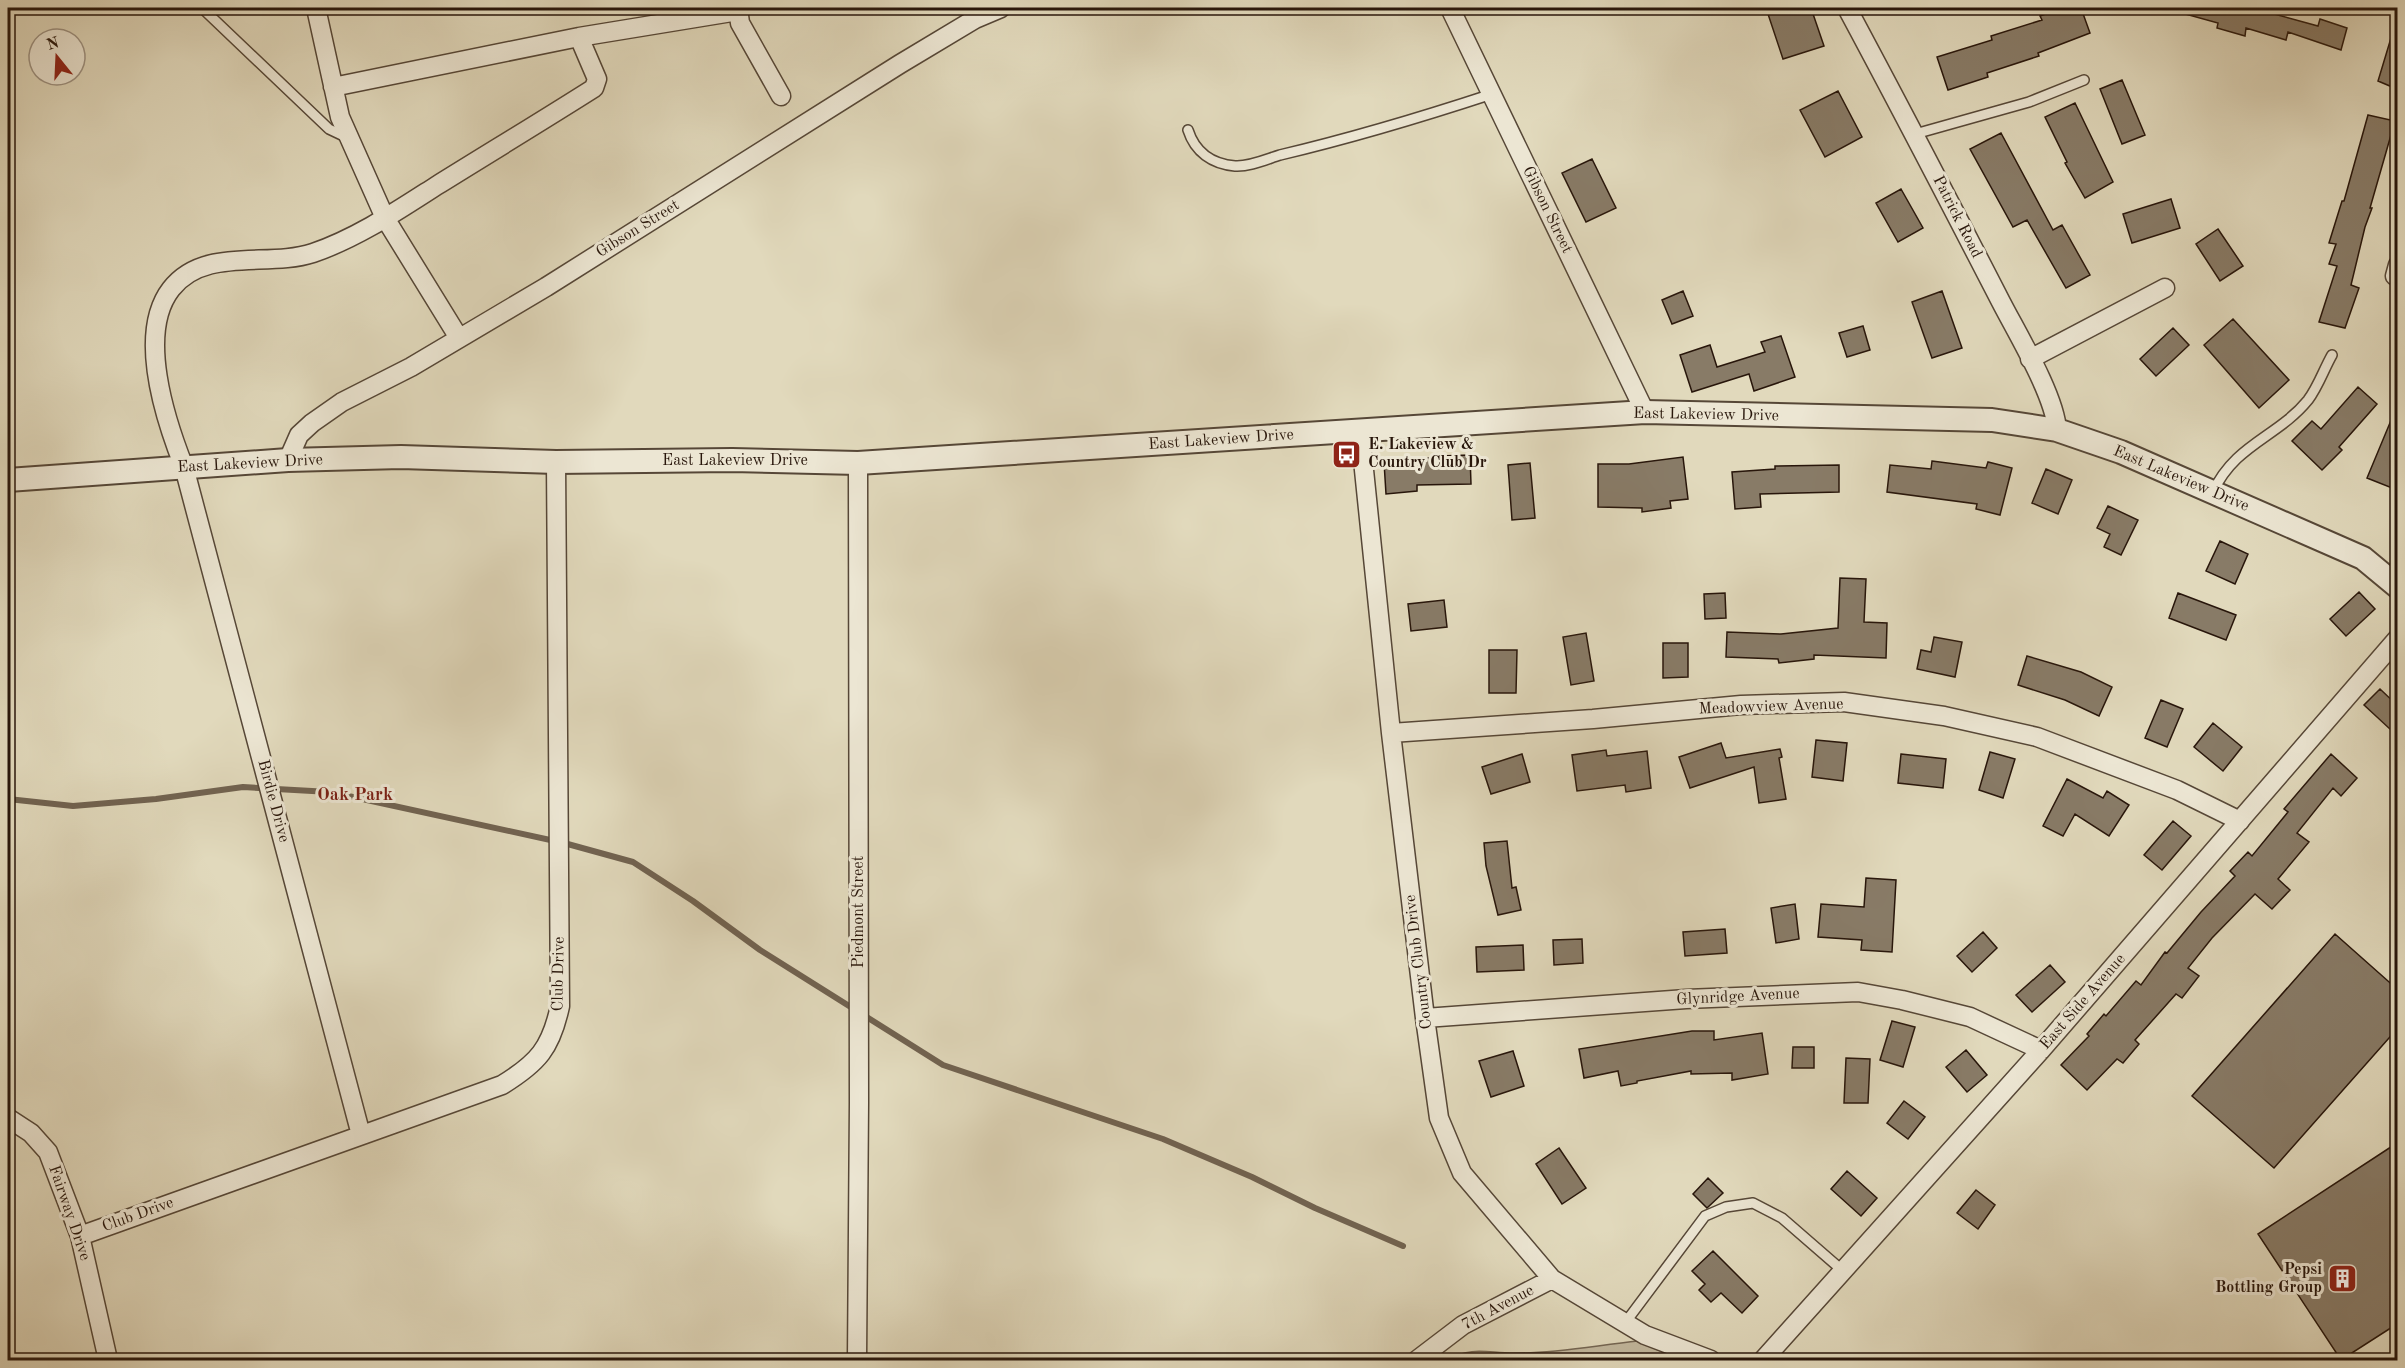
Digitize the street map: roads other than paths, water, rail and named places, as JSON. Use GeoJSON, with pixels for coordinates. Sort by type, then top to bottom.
{"type":"FeatureCollection","features":[{"type":"Feature","properties":{"kind":"street"},"geometry":{"type":"LineString","coordinates":[[316,8],[340,117],[385,218],[459,338]]}},
{"type":"Feature","properties":{"kind":"street","name":"Gibson Street"},"geometry":{"type":"LineString","coordinates":[[288,460],[299,435],[342,402],[411,367],[556,281],[900,64],[975,19],[1001,8]]}},
{"type":"Feature","properties":{"kind":"street","name":"Gibson Street"},"geometry":{"type":"LineString","coordinates":[[1450,8],[1645,412]]}},
{"type":"Feature","properties":{"kind":"street","name":"Patrick Road"},"geometry":{"type":"LineString","coordinates":[[1847,8],[1915,134],[2030,359],[2056,415],[2057,430]]}},
{"type":"Feature","properties":{"kind":"street"},"geometry":{"type":"LineString","coordinates":[[333,87],[579,37],[738,9],[740,23],[781,96]]}},
{"type":"Feature","properties":{"kind":"street","name":"Birdie Drive"},"geometry":{"type":"LineString","coordinates":[[361,1135],[184,467],[168,428],[156,367],[156,316],[173,286],[193,271],[224,261],[301,256],[314,253],[367,230],[594,88],[597,79],[579,37]]}},
{"type":"Feature","properties":{"kind":"street"},"geometry":{"type":"LineString","coordinates":[[2030,359],[2164,288]]}},
{"type":"Feature","properties":{"kind":"street","name":"East Lakeview Drive"},"geometry":{"type":"LineString","coordinates":[[8,480],[91,476],[288,460],[401,457],[556,462],[732,460],[858,463],[1645,412],[1992,420],[2057,430],[2121,452],[2363,558],[2397,587]]}},
{"type":"Feature","properties":{"kind":"street","name":"Country Club Drive"},"geometry":{"type":"LineString","coordinates":[[1360,431],[1391,733],[1439,1118],[1462,1173],[1552,1279],[1645,1335],[1711,1360]]}},
{"type":"Feature","properties":{"kind":"street","name":"Club Drive"},"geometry":{"type":"LineString","coordinates":[[80,1236],[502,1085],[526,1071],[544,1050],[555,1032],[561,1006],[556,462]]}},
{"type":"Feature","properties":{"kind":"street","name":"Piedmont Street"},"geometry":{"type":"LineString","coordinates":[[857,1360],[858,463]]}},
{"type":"Feature","properties":{"kind":"street","name":"East Side Avenue"},"geometry":{"type":"LineString","coordinates":[[1763,1360],[2041,1050],[2397,638]]}},
{"type":"Feature","properties":{"kind":"street","name":"Meadowview Avenue"},"geometry":{"type":"LineString","coordinates":[[1391,733],[1593,719],[1741,705],[1844,702],[1944,716],[2037,737],[2176,790],[2240,821]]}},
{"type":"Feature","properties":{"kind":"street","name":"Glynridge Avenue"},"geometry":{"type":"LineString","coordinates":[[1425,1018],[1686,999],[1858,992],[1970,1017],[2041,1050]]}},
{"type":"Feature","properties":{"kind":"street","name":"Fairway Drive"},"geometry":{"type":"LineString","coordinates":[[8,1118],[31,1133],[48,1152],[80,1236],[108,1360]]}},
{"type":"Feature","properties":{"kind":"street","name":"7th Avenue"},"geometry":{"type":"LineString","coordinates":[[1417,1360],[1463,1325],[1552,1279]]}},
{"type":"Feature","properties":{"kind":"lane"},"geometry":{"type":"LineString","coordinates":[[202,8],[329,129],[350,140]]}},
{"type":"Feature","properties":{"kind":"lane"},"geometry":{"type":"LineString","coordinates":[[1915,134],[2029,102],[2084,80]]}},
{"type":"Feature","properties":{"kind":"lane"},"geometry":{"type":"LineString","coordinates":[[1188,130],[1195,146],[1201,152],[1212,160],[1237,166],[1337,142],[1492,94]]}},
{"type":"Feature","properties":{"kind":"lane"},"geometry":{"type":"LineString","coordinates":[[2212,492],[2234,459],[2285,422],[2309,399],[2332,355]]}},
{"type":"Feature","properties":{"kind":"lane"},"geometry":{"type":"LineString","coordinates":[[1625,1323],[1705,1216],[1726,1207],[1754,1203],[1782,1218],[1842,1272]]}},
{"type":"Feature","properties":{"kind":"waterway"},"geometry":{"type":"LineString","coordinates":[[8,799],[73,806],[156,799],[243,787],[330,792],[564,843],[633,862],[693,901],[760,950],[943,1065],[1163,1139],[1403,1246]]}},
{"type":"Feature","properties":{"kind":"place","name":"E. Lakeview & Country Club Dr"},"geometry":{"type":"Point","coordinates":[1347,454]}},
{"type":"Feature","properties":{"kind":"place","name":"Pepsi Bottling Group"},"geometry":{"type":"Point","coordinates":[2343,1279]}},
{"type":"Feature","properties":{"kind":"district","name":"Oak Park"},"geometry":{"type":"Point","coordinates":[355,795]}}]}
